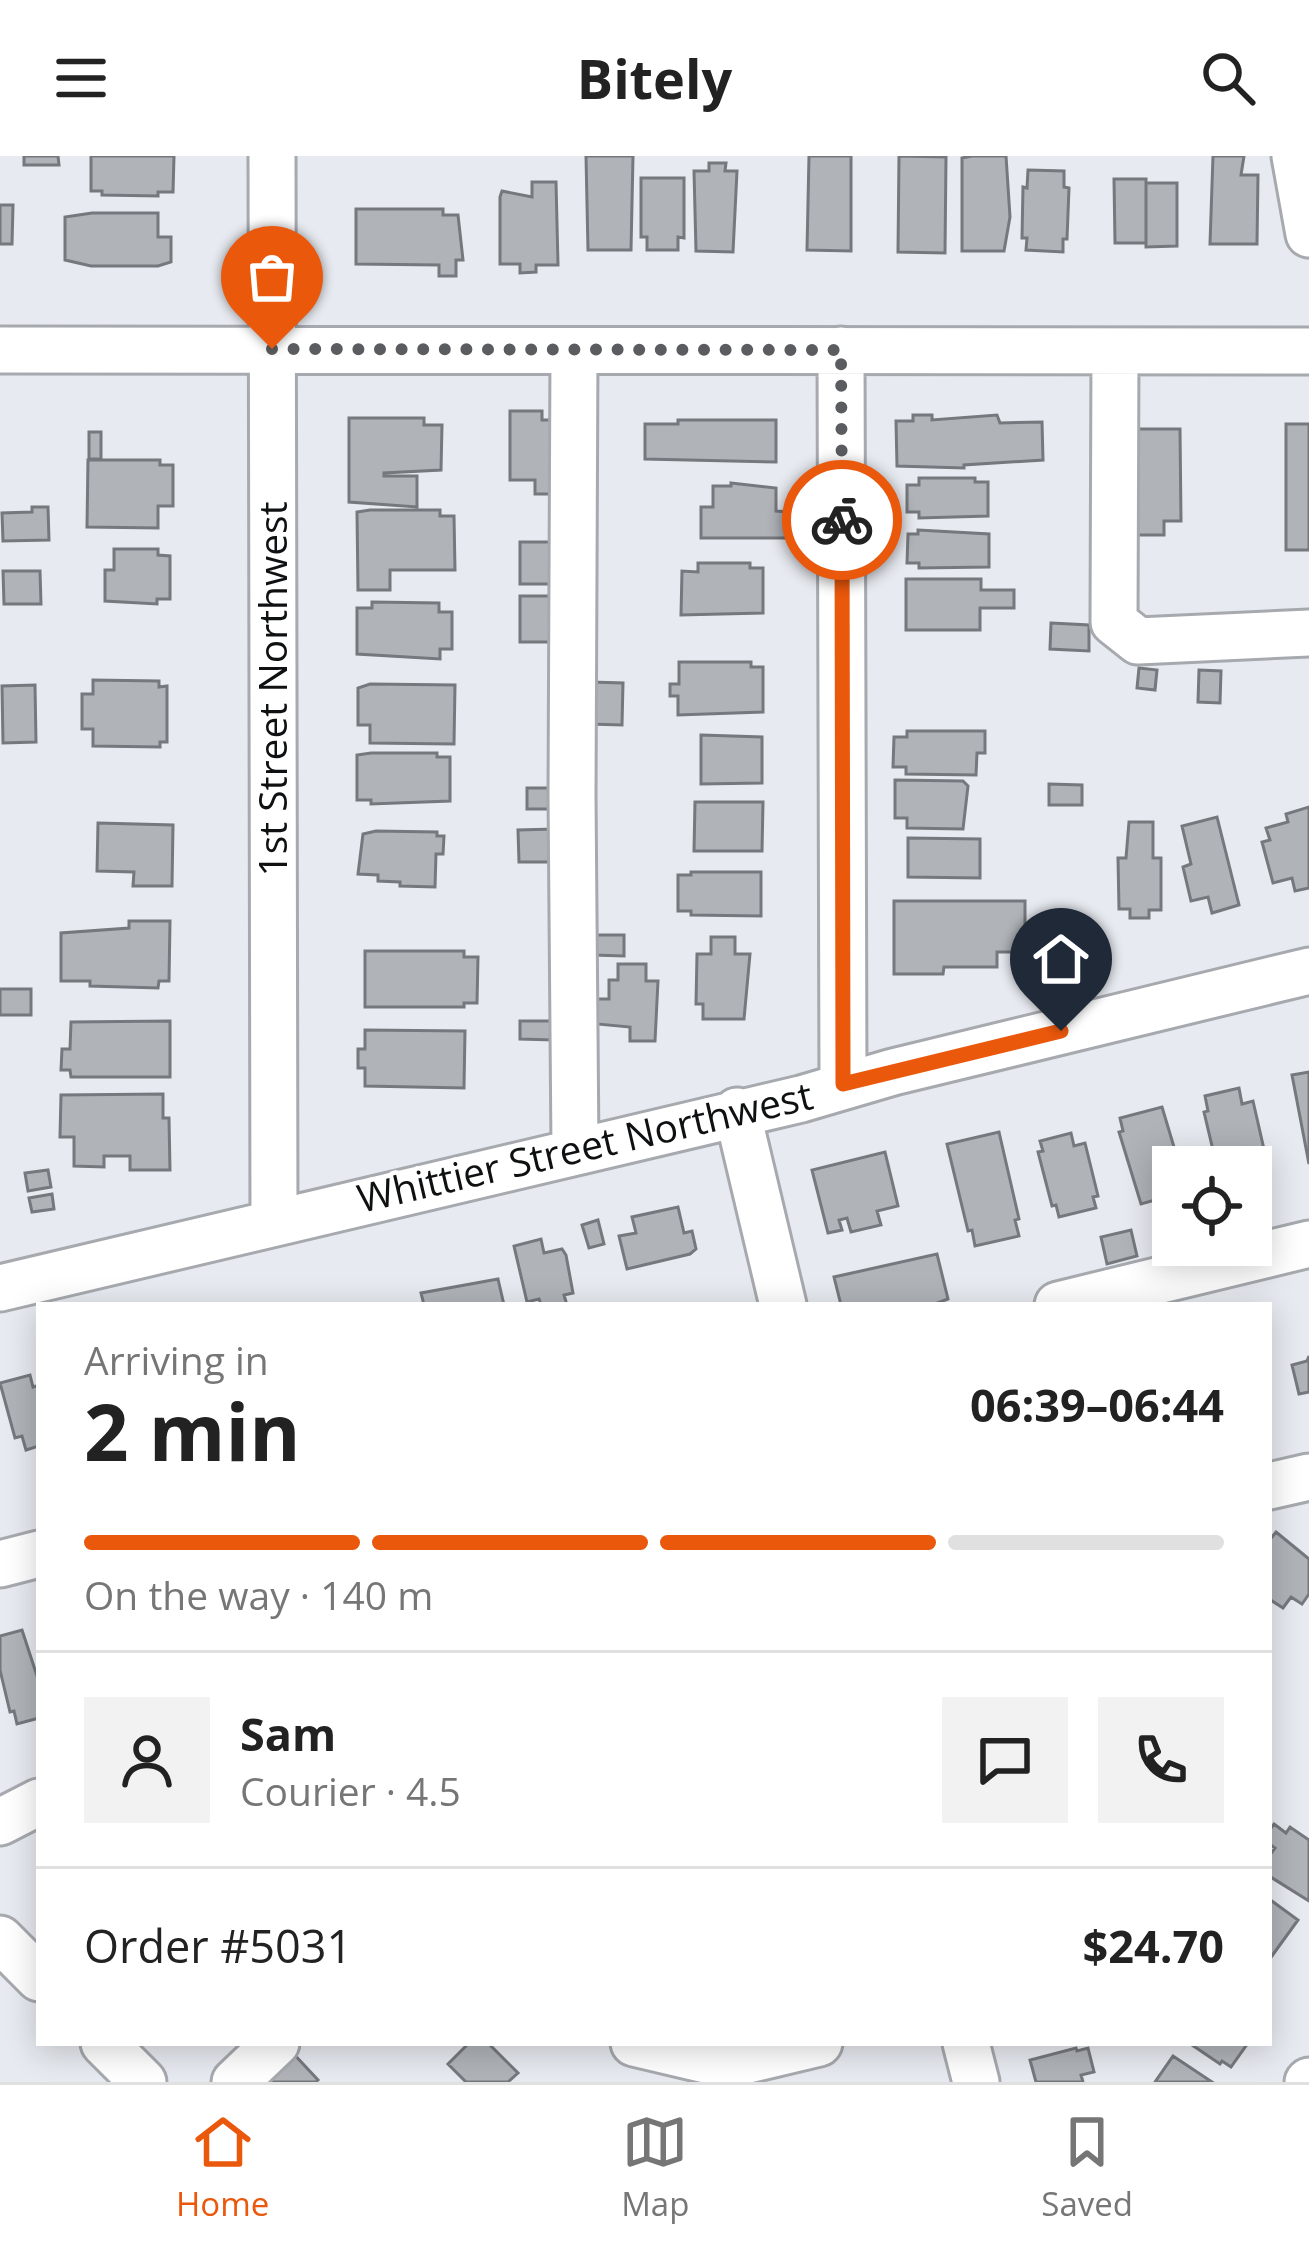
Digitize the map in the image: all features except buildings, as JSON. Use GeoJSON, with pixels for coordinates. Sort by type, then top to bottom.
{"type":"FeatureCollection","features":[{"type":"Feature","properties":{"kind":"street","name":"1st Street Northwest"},"geometry":{"type":"LineString","coordinates":[[272,156],[274,1222]]}},
{"type":"Feature","properties":{"kind":"street"},"geometry":{"type":"LineString","coordinates":[[1295,156],[1309,234]]}},
{"type":"Feature","properties":{"kind":"street"},"geometry":{"type":"LineString","coordinates":[[0,350],[1309,350]]}},
{"type":"Feature","properties":{"kind":"street"},"geometry":{"type":"LineString","coordinates":[[841,350],[843,1084]]}},
{"type":"Feature","properties":{"kind":"street"},"geometry":{"type":"LineString","coordinates":[[1115,351],[1114,622],[1138,640],[1309,633]]}},
{"type":"Feature","properties":{"kind":"street"},"geometry":{"type":"LineString","coordinates":[[574,352],[575,1150]]}},
{"type":"Feature","properties":{"kind":"street","name":"Whittier Street Northwest"},"geometry":{"type":"LineString","coordinates":[[0,1288],[801,1099],[843,1084],[1309,971]]}},
{"type":"Feature","properties":{"kind":"street"},"geometry":{"type":"LineString","coordinates":[[737,1111],[783,1302]]}},
{"type":"Feature","properties":{"kind":"street"},"geometry":{"type":"LineString","coordinates":[[1070,1302],[1309,1244]]}},
{"type":"Feature","properties":{"kind":"street"},"geometry":{"type":"LineString","coordinates":[[1272,1485],[1309,1477]]}},
{"type":"Feature","properties":{"kind":"street"},"geometry":{"type":"LineString","coordinates":[[0,1564],[36,1555]]}},
{"type":"Feature","properties":{"kind":"street"},"geometry":{"type":"LineString","coordinates":[[0,1822],[36,1804]]}},
{"type":"Feature","properties":{"kind":"street"},"geometry":{"type":"LineString","coordinates":[[0,1940],[36,1975]]}},
{"type":"Feature","properties":{"kind":"street"},"geometry":{"type":"LineString","coordinates":[[107,2046],[142,2082]]}},
{"type":"Feature","properties":{"kind":"street"},"geometry":{"type":"LineString","coordinates":[[235,2082],[272,2046]]}},
{"type":"Feature","properties":{"kind":"street"},"geometry":{"type":"LineString","coordinates":[[656,2046],[727,2065],[806,2046]]}},
{"type":"Feature","properties":{"kind":"street"},"geometry":{"type":"LineString","coordinates":[[967,2046],[976,2082]]}},
{"type":"Feature","properties":{"kind":"way so far"},"geometry":{"type":"LineString","coordinates":[[272,349],[841,350],[842,520]]}},
{"type":"Feature","properties":{"kind":"route"},"geometry":{"type":"LineString","coordinates":[[842,520],[843,1084],[1061,1031]]}}]}
